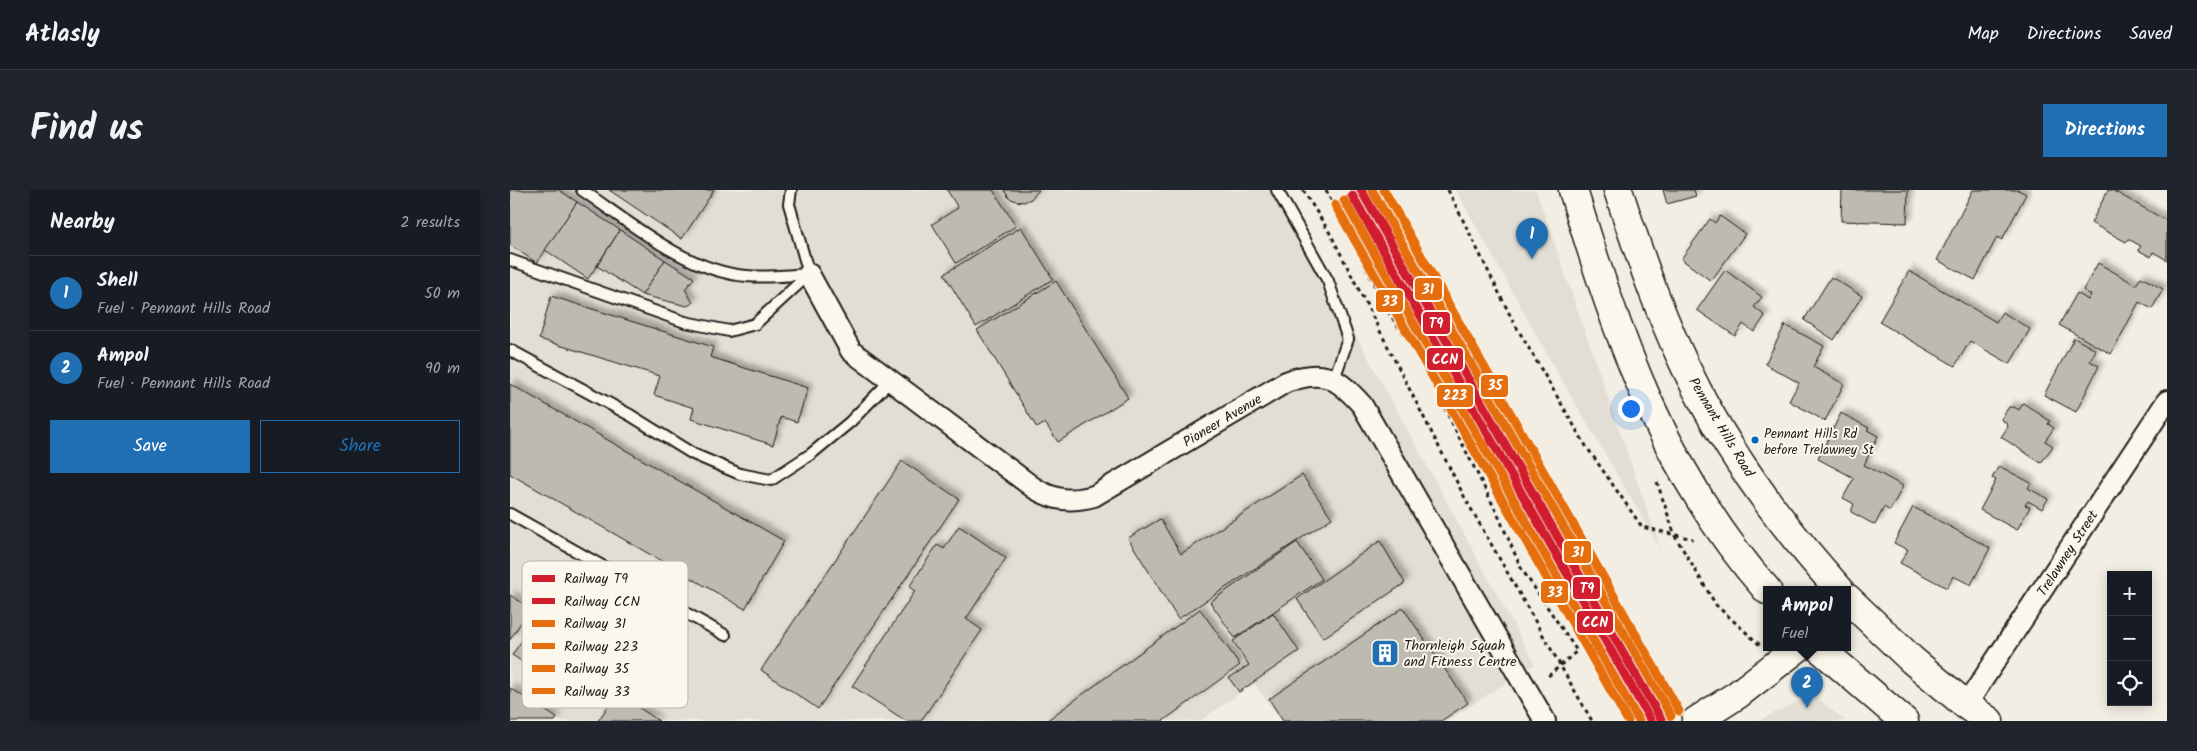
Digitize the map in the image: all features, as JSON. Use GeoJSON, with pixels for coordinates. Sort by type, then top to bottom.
{"type":"FeatureCollection","features":[{"type":"Feature","properties":{"kind":"main road"},"geometry":{"type":"LineString","coordinates":[[1573,190],[1609,303],[1633,369],[1659,428],[1697,494],[1733,547],[1764,586]]}},
{"type":"Feature","properties":{"kind":"main road","name":"Pennant Hills Road"},"geometry":{"type":"LineString","coordinates":[[1618,190],[1649,283],[1696,388],[1727,441],[1766,499],[1835,586]]}},
{"type":"Feature","properties":{"kind":"main road","name":"Pennant Hills Road"},"geometry":{"type":"LineString","coordinates":[[1851,605],[1912,660],[1966,705],[1990,721]]}},
{"type":"Feature","properties":{"kind":"main road"},"geometry":{"type":"LineString","coordinates":[[1696,721],[1737,695],[1794,651]]}},
{"type":"Feature","properties":{"kind":"main road"},"geometry":{"type":"LineString","coordinates":[[1823,651],[1904,721]]}},
{"type":"Feature","properties":{"kind":"street","name":"Pioneer Avenue"},"geometry":{"type":"LineString","coordinates":[[809,274],[851,351],[1034,488],[1060,500],[1076,501],[1094,496],[1286,382],[1304,376],[1334,379]]}},
{"type":"Feature","properties":{"kind":"street"},"geometry":{"type":"LineString","coordinates":[[1334,379],[1348,389],[1362,405],[1545,721]]}},
{"type":"Feature","properties":{"kind":"street","name":"Trelawney Street"},"geometry":{"type":"LineString","coordinates":[[1966,705],[2167,401]]}},
{"type":"Feature","properties":{"kind":"lane"},"geometry":{"type":"LineString","coordinates":[[582,190],[670,249],[710,269],[746,276],[809,274]]}},
{"type":"Feature","properties":{"kind":"lane"},"geometry":{"type":"LineString","coordinates":[[791,190],[789,204],[809,274]]}},
{"type":"Feature","properties":{"kind":"lane"},"geometry":{"type":"LineString","coordinates":[[1277,190],[1328,281],[1348,339],[1334,379]]}},
{"type":"Feature","properties":{"kind":"lane"},"geometry":{"type":"LineString","coordinates":[[510,260],[686,322],[729,331],[755,324],[809,274]]}},
{"type":"Feature","properties":{"kind":"lane"},"geometry":{"type":"LineString","coordinates":[[510,350],[630,415],[693,454],[740,474],[772,480],[811,454],[850,422],[890,380]]}},
{"type":"Feature","properties":{"kind":"lane"},"geometry":{"type":"LineString","coordinates":[[510,514],[594,561]]}},
{"type":"Feature","properties":{"kind":"lane"},"geometry":{"type":"LineString","coordinates":[[688,614],[725,635]]}},
{"type":"Feature","properties":{"kind":"path"},"geometry":{"type":"LineString","coordinates":[[1302,190],[1331,235],[1466,500],[1592,721]]}},
{"type":"Feature","properties":{"kind":"path"},"geometry":{"type":"LineString","coordinates":[[1326,190],[1387,310],[1414,350],[1438,395],[1498,515],[1521,568],[1576,651],[1529,693]]}},
{"type":"Feature","properties":{"kind":"path"},"geometry":{"type":"LineString","coordinates":[[1448,190],[1513,321],[1586,446],[1642,528],[1695,539]]}},
{"type":"Feature","properties":{"kind":"shaded area"},"geometry":{"type":"Polygon","coordinates":[[[510,190],[1277,190],[1535,664],[1447,721],[1281,721],[1254,683],[1200,721],[510,721],[510,190]]]}},
{"type":"Feature","properties":{"kind":"shaded area"},"geometry":{"type":"Polygon","coordinates":[[[1456,190],[1536,190],[1661,550],[1552,363],[1456,190]]]}},
{"type":"Feature","properties":{"kind":"shaded area"},"geometry":{"type":"Polygon","coordinates":[[[1813,694],[1845,721],[1758,721],[1813,694]]]}},
{"type":"Feature","properties":{"kind":"building"},"geometry":{"type":"Polygon","coordinates":[[[510,190],[559,190],[577,202],[537,263],[510,245],[510,190]]]}},
{"type":"Feature","properties":{"kind":"building"},"geometry":{"type":"Polygon","coordinates":[[[609,190],[714,190],[682,239],[609,190]]]}},
{"type":"Feature","properties":{"kind":"building"},"geometry":{"type":"Polygon","coordinates":[[[947,190],[993,190],[1016,226],[956,263],[932,224],[958,208],[947,190]]]}},
{"type":"Feature","properties":{"kind":"building"},"geometry":{"type":"Polygon","coordinates":[[[1004,190],[1039,190],[1031,199],[1024,202],[1009,198],[1004,190]]]}},
{"type":"Feature","properties":{"kind":"building"},"geometry":{"type":"Polygon","coordinates":[[[1663,190],[1694,190],[1696,196],[1667,204],[1663,190]]]}},
{"type":"Feature","properties":{"kind":"building"},"geometry":{"type":"Polygon","coordinates":[[[1842,190],[1908,190],[1907,223],[1841,221],[1842,190]]]}},
{"type":"Feature","properties":{"kind":"building"},"geometry":{"type":"Polygon","coordinates":[[[1973,190],[2018,190],[2026,194],[2002,240],[1997,237],[1975,280],[1937,260],[1973,190]]]}},
{"type":"Feature","properties":{"kind":"building"},"geometry":{"type":"Polygon","coordinates":[[[2108,190],[2112,190],[2167,221],[2167,260],[2153,252],[2151,257],[2138,250],[2141,246],[2128,239],[2126,242],[2091,223],[2108,190]]]}},
{"type":"Feature","properties":{"kind":"building"},"geometry":{"type":"Polygon","coordinates":[[[577,202],[620,230],[588,279],[545,250],[577,202]]]}},
{"type":"Feature","properties":{"kind":"building"},"geometry":{"type":"Polygon","coordinates":[[[1720,216],[1745,234],[1711,281],[1681,259],[1710,219],[1715,223],[1720,216]]]}},
{"type":"Feature","properties":{"kind":"building"},"geometry":{"type":"Polygon","coordinates":[[[1021,227],[1053,279],[976,327],[944,274],[1021,227]]]}},
{"type":"Feature","properties":{"kind":"building"},"geometry":{"type":"Polygon","coordinates":[[[620,230],[665,260],[642,295],[597,266],[620,230]]]}},
{"type":"Feature","properties":{"kind":"building"},"geometry":{"type":"Polygon","coordinates":[[[665,260],[694,278],[685,289],[693,303],[687,306],[642,295],[665,260]]]}},
{"type":"Feature","properties":{"kind":"building"},"geometry":{"type":"Polygon","coordinates":[[[2098,263],[2136,285],[2141,277],[2163,289],[2152,309],[2139,302],[2111,354],[2059,325],[2077,293],[2088,300],[2091,295],[2083,290],[2098,263]]]}},
{"type":"Feature","properties":{"kind":"building"},"geometry":{"type":"Polygon","coordinates":[[[1725,270],[1762,297],[1754,307],[1765,316],[1754,332],[1743,324],[1735,336],[1697,310],[1725,270]]]}},
{"type":"Feature","properties":{"kind":"building"},"geometry":{"type":"Polygon","coordinates":[[[1909,271],[1996,322],[2002,312],[2030,329],[2010,364],[1970,341],[1955,366],[1879,322],[1909,271]]]}},
{"type":"Feature","properties":{"kind":"building"},"geometry":{"type":"Polygon","coordinates":[[[1831,277],[1862,296],[1834,340],[1804,320],[1831,277]]]}},
{"type":"Feature","properties":{"kind":"building"},"geometry":{"type":"Polygon","coordinates":[[[1056,281],[1128,398],[1058,442],[1045,423],[1037,428],[977,330],[1056,281]]]}},
{"type":"Feature","properties":{"kind":"building"},"geometry":{"type":"Polygon","coordinates":[[[551,296],[713,347],[710,357],[808,388],[797,422],[781,417],[773,445],[691,419],[694,408],[654,395],[660,376],[539,339],[551,296]]]}},
{"type":"Feature","properties":{"kind":"building"},"geometry":{"type":"Polygon","coordinates":[[[1785,325],[1824,346],[1813,367],[1844,384],[1825,421],[1789,401],[1799,383],[1765,364],[1785,325]]]}},
{"type":"Feature","properties":{"kind":"building"},"geometry":{"type":"Polygon","coordinates":[[[2074,338],[2096,350],[2090,361],[2099,366],[2076,412],[2044,395],[2074,338]]]}},
{"type":"Feature","properties":{"kind":"building"},"geometry":{"type":"Polygon","coordinates":[[[510,384],[784,541],[745,609],[688,576],[688,561],[661,561],[510,474],[510,384]]]}},
{"type":"Feature","properties":{"kind":"building"},"geometry":{"type":"Polygon","coordinates":[[[2023,403],[2050,421],[2048,424],[2054,428],[2045,441],[2053,446],[2041,463],[2001,437],[2008,427],[2001,419],[2009,407],[2019,410],[2023,403]]]}},
{"type":"Feature","properties":{"kind":"building"},"geometry":{"type":"Polygon","coordinates":[[[1841,413],[1869,428],[1867,430],[1878,436],[1864,465],[1903,486],[1890,511],[1884,507],[1875,525],[1851,512],[1854,504],[1843,498],[1854,478],[1818,459],[1841,413]]]}},
{"type":"Feature","properties":{"kind":"building"},"geometry":{"type":"Polygon","coordinates":[[[902,461],[959,499],[818,709],[761,670],[902,461]]]}},
{"type":"Feature","properties":{"kind":"building"},"geometry":{"type":"Polygon","coordinates":[[[1999,466],[2031,483],[2028,488],[2048,499],[2042,509],[2028,501],[2025,505],[2030,507],[2017,530],[1980,510],[1996,480],[1992,478],[1999,466]]]}},
{"type":"Feature","properties":{"kind":"building"},"geometry":{"type":"Polygon","coordinates":[[[1302,475],[1332,518],[1178,619],[1128,538],[1160,519],[1181,554],[1302,475]]]}},
{"type":"Feature","properties":{"kind":"building"},"geometry":{"type":"Polygon","coordinates":[[[1913,507],[1990,548],[1971,585],[1953,576],[1947,588],[1900,563],[1908,550],[1894,543],[1913,507]]]}},
{"type":"Feature","properties":{"kind":"building"},"geometry":{"type":"Polygon","coordinates":[[[959,526],[1006,558],[966,619],[982,630],[921,721],[906,721],[852,686],[915,591],[909,587],[937,545],[944,549],[959,526]]]}},
{"type":"Feature","properties":{"kind":"building"},"geometry":{"type":"Polygon","coordinates":[[[1380,541],[1405,583],[1323,638],[1297,599],[1380,541]]]}},
{"type":"Feature","properties":{"kind":"building"},"geometry":{"type":"Polygon","coordinates":[[[1297,542],[1322,579],[1235,638],[1210,602],[1297,542]]]}},
{"type":"Feature","properties":{"kind":"building"},"geometry":{"type":"Polygon","coordinates":[[[510,595],[522,603],[522,621],[510,640],[510,595]]]}},
{"type":"Feature","properties":{"kind":"building","name":"Thornleigh Squah and Fitness Centre"},"geometry":{"type":"Polygon","coordinates":[[[1403,608],[1468,703],[1441,721],[1283,721],[1269,699],[1403,608]]]}},
{"type":"Feature","properties":{"kind":"building"},"geometry":{"type":"Polygon","coordinates":[[[1200,609],[1240,665],[1163,721],[1046,721],[1200,609]]]}},
{"type":"Feature","properties":{"kind":"building"},"geometry":{"type":"Polygon","coordinates":[[[1273,613],[1299,651],[1239,692],[1229,678],[1249,665],[1233,641],[1273,613]]]}},
{"type":"Feature","properties":{"kind":"building"},"geometry":{"type":"Polygon","coordinates":[[[522,641],[522,662],[512,655],[522,641]]]}},
{"type":"Feature","properties":{"kind":"building"},"geometry":{"type":"Polygon","coordinates":[[[510,688],[522,696],[522,708],[541,708],[557,718],[555,721],[510,721],[510,688]]]}},
{"type":"Feature","properties":{"kind":"building"},"geometry":{"type":"Polygon","coordinates":[[[607,708],[640,708],[659,721],[598,721],[607,708]]]}},
{"type":"Feature","properties":{"kind":"rail line","name":"T9"},"geometry":{"type":"LineString","coordinates":[[1361,190],[1662,721]]}},
{"type":"Feature","properties":{"kind":"rail line","name":"31"},"geometry":{"type":"LineString","coordinates":[[1372,190],[1671,716]]}},
{"type":"Feature","properties":{"kind":"rail line","name":"35"},"geometry":{"type":"LineString","coordinates":[[1384,190],[1679,711]]}},
{"type":"Feature","properties":{"kind":"rail line","name":"CCN"},"geometry":{"type":"LineString","coordinates":[[1352,195],[1651,721]]}},
{"type":"Feature","properties":{"kind":"rail line","name":"223"},"geometry":{"type":"LineString","coordinates":[[1344,200],[1639,721]]}},
{"type":"Feature","properties":{"kind":"rail line","name":"33"},"geometry":{"type":"LineString","coordinates":[[1335,205],[1628,721]]}},
{"type":"Feature","properties":{"kind":"place","name":"Shell"},"geometry":{"type":"Point","coordinates":[1532,259]}},
{"type":"Feature","properties":{"kind":"place","name":"Pennant Hills Rd before Trelawney St"},"geometry":{"type":"Point","coordinates":[1755,440]}},
{"type":"Feature","properties":{"kind":"place","name":"Thornleigh Squah and Fitness Centre"},"geometry":{"type":"Point","coordinates":[1385,653]}},
{"type":"Feature","properties":{"kind":"place","name":"Ampol"},"geometry":{"type":"Point","coordinates":[1807,708]}}]}
